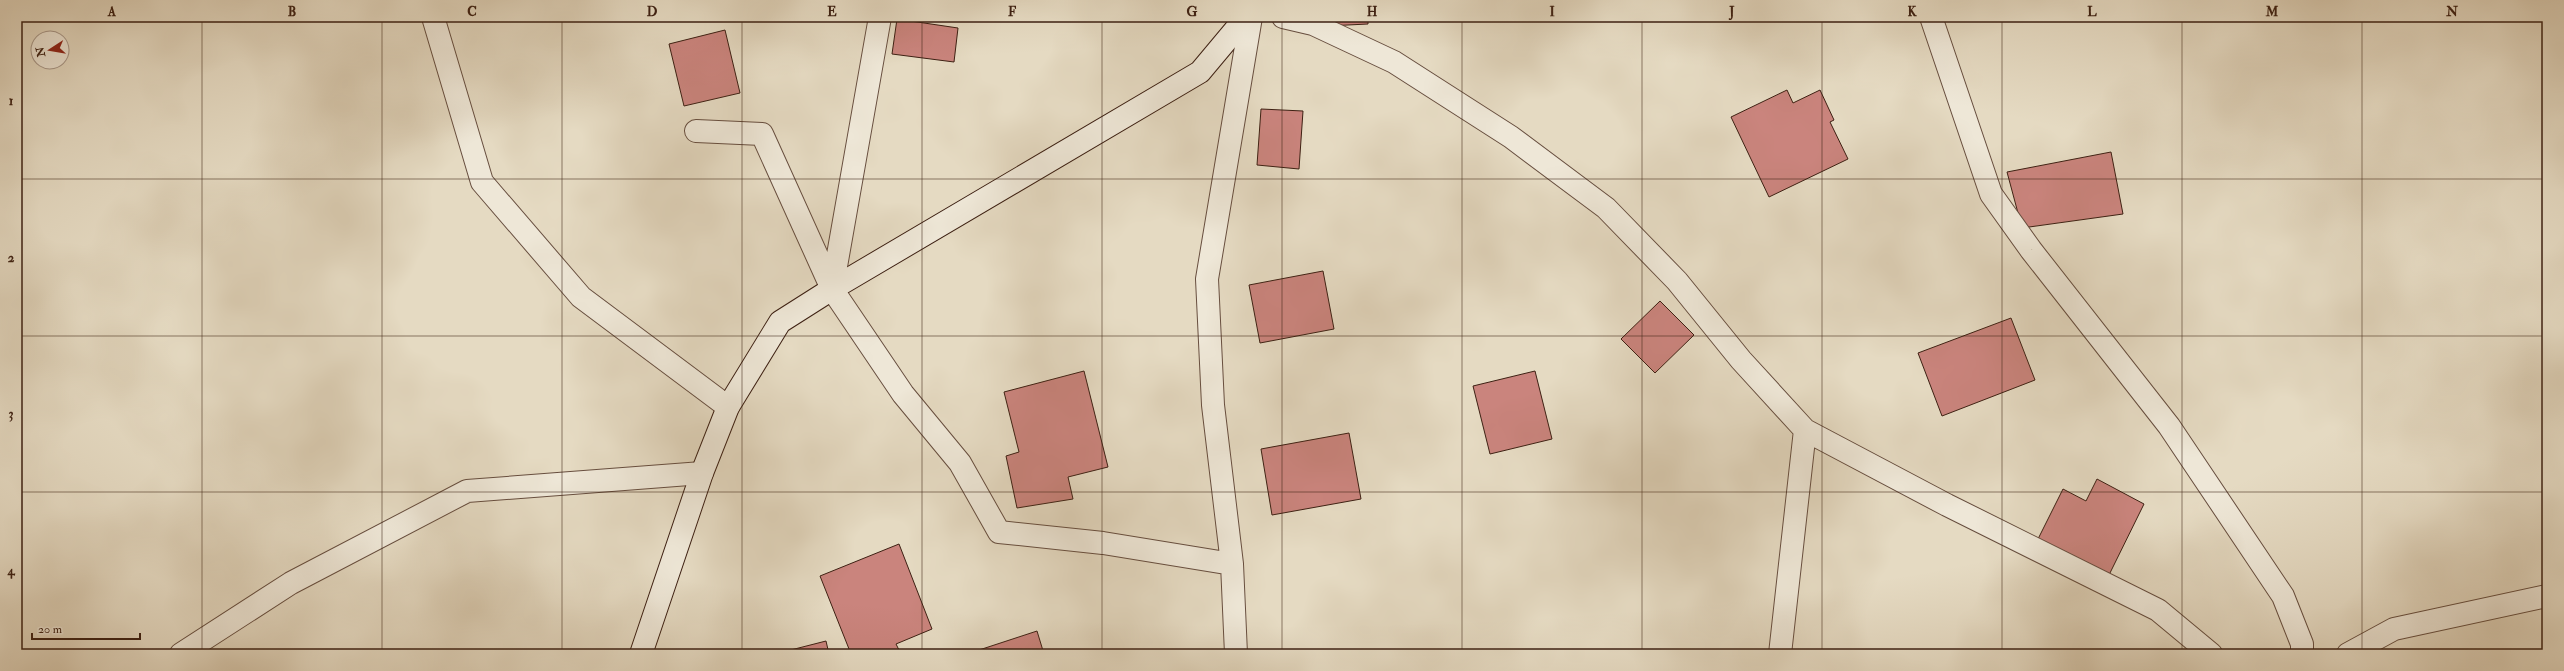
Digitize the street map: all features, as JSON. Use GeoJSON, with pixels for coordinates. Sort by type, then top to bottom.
{"type":"FeatureCollection","features":[{"type":"Feature","properties":{"kind":"street"},"geometry":{"type":"LineString","coordinates":[[433,17],[482,182],[581,297],[728,407]]}},
{"type":"Feature","properties":{"kind":"street"},"geometry":{"type":"LineString","coordinates":[[832,289],[880,17]]}},
{"type":"Feature","properties":{"kind":"street"},"geometry":{"type":"LineString","coordinates":[[641,654],[702,473],[728,407],[780,322],[832,289],[1200,72],[1246,17]]}},
{"type":"Feature","properties":{"kind":"street"},"geometry":{"type":"LineString","coordinates":[[1236,654],[1232,564],[1213,405],[1207,280],[1251,17]]}},
{"type":"Feature","properties":{"kind":"street"},"geometry":{"type":"LineString","coordinates":[[1283,17],[1313,24],[1394,62],[1511,137],[1606,208],[1676,281],[1741,360],[1805,430],[1947,506],[2158,610],[2211,654]]}},
{"type":"Feature","properties":{"kind":"street"},"geometry":{"type":"LineString","coordinates":[[1930,17],[1991,194],[2031,250],[2169,426],[2283,596],[2302,644],[2302,654]]}},
{"type":"Feature","properties":{"kind":"street"},"geometry":{"type":"LineString","coordinates":[[696,131],[762,134],[832,289],[903,394],[960,463],[999,532],[1103,543],[1232,564]]}},
{"type":"Feature","properties":{"kind":"street"},"geometry":{"type":"LineString","coordinates":[[1780,654],[1805,430]]}},
{"type":"Feature","properties":{"kind":"street"},"geometry":{"type":"LineString","coordinates":[[181,654],[291,583],[467,491],[702,473]]}},
{"type":"Feature","properties":{"kind":"street"},"geometry":{"type":"LineString","coordinates":[[2348,654],[2394,629],[2547,596]]}},
{"type":"Feature","properties":{"kind":"building"},"geometry":{"type":"Polygon","coordinates":[[[1327,17],[1368,17],[1368,24],[1327,26],[1327,17]]]}},
{"type":"Feature","properties":{"kind":"building"},"geometry":{"type":"Polygon","coordinates":[[[897,19],[958,28],[954,62],[892,54],[897,19]]]}},
{"type":"Feature","properties":{"kind":"building"},"geometry":{"type":"Polygon","coordinates":[[[725,30],[740,93],[684,106],[669,44],[725,30]]]}},
{"type":"Feature","properties":{"kind":"building"},"geometry":{"type":"Polygon","coordinates":[[[1787,90],[1793,103],[1820,90],[1834,120],[1830,122],[1848,159],[1769,197],[1731,117],[1787,90]]]}},
{"type":"Feature","properties":{"kind":"building"},"geometry":{"type":"Polygon","coordinates":[[[1261,109],[1303,111],[1299,169],[1257,165],[1261,109]]]}},
{"type":"Feature","properties":{"kind":"building"},"geometry":{"type":"Polygon","coordinates":[[[2111,152],[2123,214],[2022,228],[2007,172],[2111,152]]]}},
{"type":"Feature","properties":{"kind":"building"},"geometry":{"type":"Polygon","coordinates":[[[1323,271],[1334,329],[1260,343],[1249,285],[1323,271]]]}},
{"type":"Feature","properties":{"kind":"building"},"geometry":{"type":"Polygon","coordinates":[[[1660,301],[1694,335],[1655,373],[1621,339],[1660,301]]]}},
{"type":"Feature","properties":{"kind":"building"},"geometry":{"type":"Polygon","coordinates":[[[2011,318],[2035,380],[1942,416],[1918,353],[2011,318]]]}},
{"type":"Feature","properties":{"kind":"building"},"geometry":{"type":"Polygon","coordinates":[[[1084,371],[1108,467],[1068,477],[1073,499],[1017,508],[1006,456],[1019,452],[1004,392],[1084,371]]]}},
{"type":"Feature","properties":{"kind":"building"},"geometry":{"type":"Polygon","coordinates":[[[1535,371],[1552,439],[1490,454],[1473,386],[1535,371]]]}},
{"type":"Feature","properties":{"kind":"building"},"geometry":{"type":"Polygon","coordinates":[[[1349,433],[1361,499],[1272,515],[1261,449],[1349,433]]]}},
{"type":"Feature","properties":{"kind":"building"},"geometry":{"type":"Polygon","coordinates":[[[2097,479],[2144,504],[2108,577],[2037,541],[2063,489],[2086,501],[2097,479]]]}},
{"type":"Feature","properties":{"kind":"building"},"geometry":{"type":"Polygon","coordinates":[[[899,544],[932,629],[896,644],[901,654],[851,654],[820,576],[899,544]]]}},
{"type":"Feature","properties":{"kind":"building"},"geometry":{"type":"Polygon","coordinates":[[[1037,631],[1044,654],[974,654],[973,652],[1037,631]]]}},
{"type":"Feature","properties":{"kind":"building"},"geometry":{"type":"Polygon","coordinates":[[[826,641],[829,654],[779,654],[779,653],[826,641]]]}},
{"type":"Feature","properties":{"kind":"building"},"geometry":{"type":"Polygon","coordinates":[[[2494,650],[2496,654],[2479,654],[2494,650]]]}}]}
